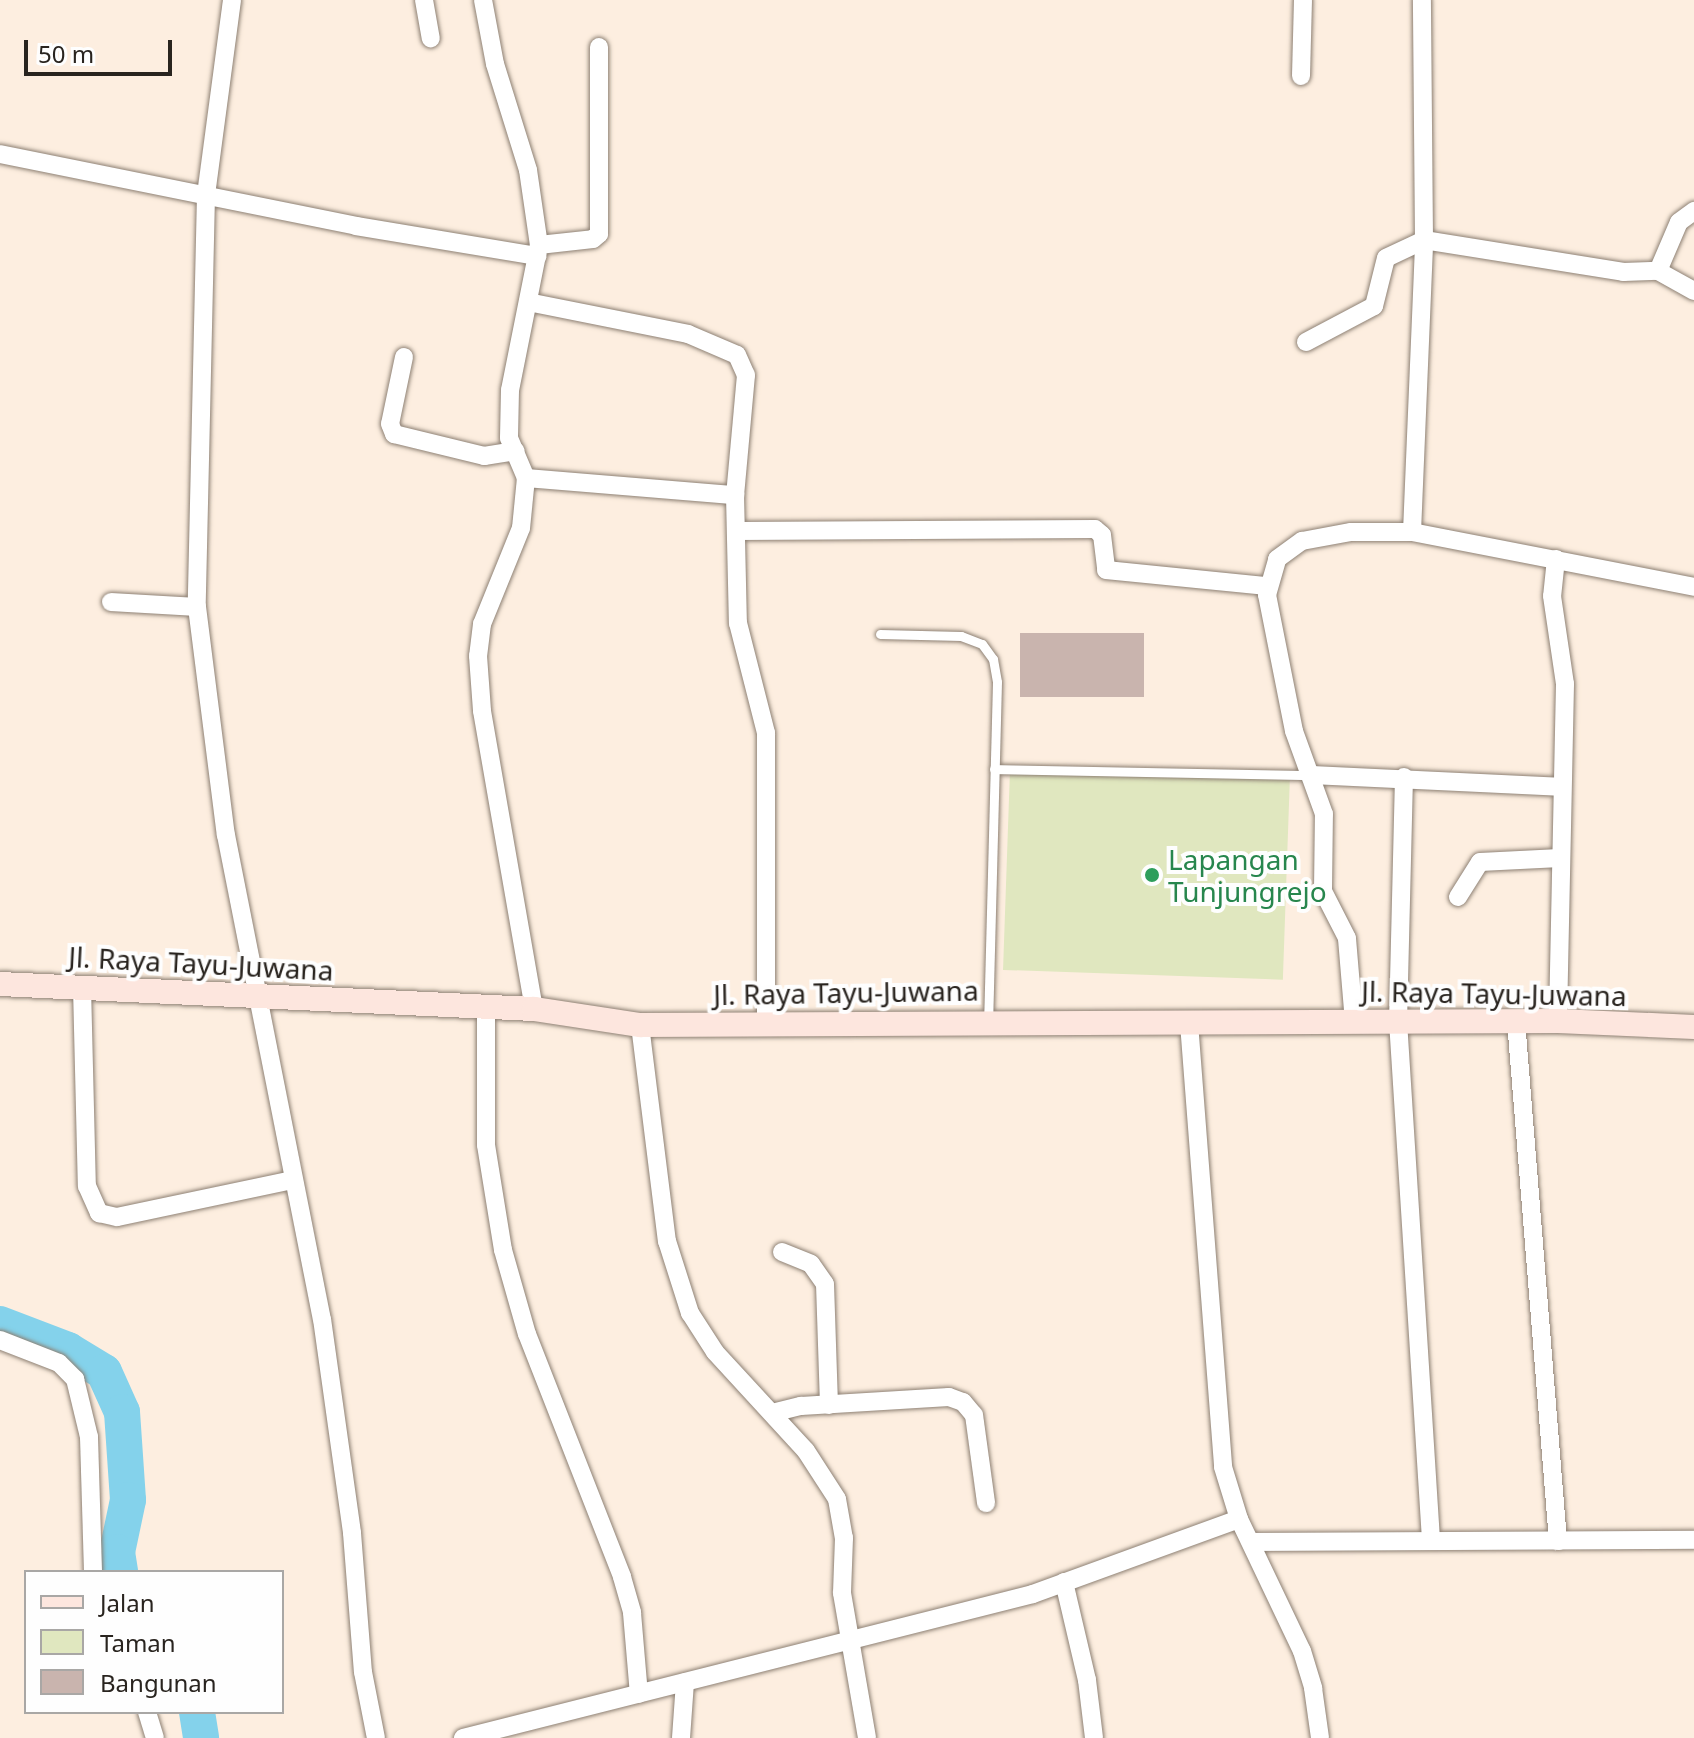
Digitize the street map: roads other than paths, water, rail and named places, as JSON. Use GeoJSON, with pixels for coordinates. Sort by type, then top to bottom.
{"type":"FeatureCollection","features":[{"type":"Feature","properties":{"kind":"main road","name":"Jl. Raya Tayu-Juwana"},"geometry":{"type":"LineString","coordinates":[[0,984],[534,1009],[640,1025],[766,1022],[941,1026],[988,1021],[1558,1021],[1694,1027]]}},
{"type":"Feature","properties":{"kind":"street"},"geometry":{"type":"LineString","coordinates":[[232,0],[206,195],[197,607],[226,835],[260,996],[336,1411],[363,1672],[376,1738]]}},
{"type":"Feature","properties":{"kind":"street"},"geometry":{"type":"LineString","coordinates":[[424,0],[431,38]]}},
{"type":"Feature","properties":{"kind":"street"},"geometry":{"type":"LineString","coordinates":[[483,0],[495,64],[528,170],[539,250],[510,390],[509,438],[526,478],[521,528],[482,624],[478,656],[482,711],[534,1009]]}},
{"type":"Feature","properties":{"kind":"street"},"geometry":{"type":"LineString","coordinates":[[1301,76],[1303,0]]}},
{"type":"Feature","properties":{"kind":"street"},"geometry":{"type":"LineString","coordinates":[[1412,532],[1424,240],[1422,0]]}},
{"type":"Feature","properties":{"kind":"street"},"geometry":{"type":"LineString","coordinates":[[0,154],[206,195],[539,250],[593,239],[599,234],[599,47]]}},
{"type":"Feature","properties":{"kind":"street"},"geometry":{"type":"LineString","coordinates":[[1658,271],[1679,222],[1694,211]]}},
{"type":"Feature","properties":{"kind":"street"},"geometry":{"type":"LineString","coordinates":[[1306,342],[1374,306],[1386,258],[1424,240],[1623,272],[1658,271],[1694,291]]}},
{"type":"Feature","properties":{"kind":"street"},"geometry":{"type":"LineString","coordinates":[[528,302],[688,334],[734,352],[746,375],[735,495],[738,623],[766,733],[766,1022]]}},
{"type":"Feature","properties":{"kind":"street"},"geometry":{"type":"LineString","coordinates":[[404,357],[390,424],[394,434],[484,456],[516,451]]}},
{"type":"Feature","properties":{"kind":"street"},"geometry":{"type":"LineString","coordinates":[[526,478],[735,495]]}},
{"type":"Feature","properties":{"kind":"street"},"geometry":{"type":"LineString","coordinates":[[736,531],[1095,529],[1102,535],[1106,570],[1267,586]]}},
{"type":"Feature","properties":{"kind":"street"},"geometry":{"type":"LineString","coordinates":[[1354,1022],[1347,938],[1323,891],[1324,814],[1294,731],[1267,586],[1277,559],[1302,541],[1351,532],[1412,532],[1694,587]]}},
{"type":"Feature","properties":{"kind":"street"},"geometry":{"type":"LineString","coordinates":[[1556,559],[1552,596],[1565,684],[1558,1021]]}},
{"type":"Feature","properties":{"kind":"street"},"geometry":{"type":"LineString","coordinates":[[111,602],[197,607]]}},
{"type":"Feature","properties":{"kind":"street"},"geometry":{"type":"LineString","coordinates":[[1310,775],[1404,777],[1561,787]]}},
{"type":"Feature","properties":{"kind":"street"},"geometry":{"type":"LineString","coordinates":[[1404,777],[1398,1021],[1431,1540]]}},
{"type":"Feature","properties":{"kind":"street"},"geometry":{"type":"LineString","coordinates":[[1458,897],[1480,862],[1560,858]]}},
{"type":"Feature","properties":{"kind":"street"},"geometry":{"type":"LineString","coordinates":[[82,987],[87,1186],[99,1213],[117,1217],[293,1180]]}},
{"type":"Feature","properties":{"kind":"street"},"geometry":{"type":"LineString","coordinates":[[486,1008],[486,1145],[503,1250],[527,1334],[622,1577],[632,1613],[639,1694]]}},
{"type":"Feature","properties":{"kind":"street"},"geometry":{"type":"LineString","coordinates":[[1516,1021],[1558,1541]]}},
{"type":"Feature","properties":{"kind":"street"},"geometry":{"type":"LineString","coordinates":[[1189,1023],[1223,1467],[1239,1519],[1254,1542],[1302,1651],[1313,1688],[1320,1738]]}},
{"type":"Feature","properties":{"kind":"street"},"geometry":{"type":"LineString","coordinates":[[640,1025],[654,1163],[672,1269],[702,1336],[829,1481],[837,1499],[850,1641],[867,1738]]}},
{"type":"Feature","properties":{"kind":"street"},"geometry":{"type":"LineString","coordinates":[[782,1252],[816,1268],[827,1290],[829,1405]]}},
{"type":"Feature","properties":{"kind":"street"},"geometry":{"type":"LineString","coordinates":[[0,1340],[59,1363],[75,1379],[89,1437],[93,1570]]}},
{"type":"Feature","properties":{"kind":"street"},"geometry":{"type":"LineString","coordinates":[[772,1413],[829,1405],[949,1397],[963,1402],[974,1415],[986,1503]]}},
{"type":"Feature","properties":{"kind":"street"},"geometry":{"type":"LineString","coordinates":[[463,1738],[850,1641],[1064,1582],[1239,1519]]}},
{"type":"Feature","properties":{"kind":"street"},"geometry":{"type":"LineString","coordinates":[[1254,1542],[1694,1540]]}},
{"type":"Feature","properties":{"kind":"street"},"geometry":{"type":"LineString","coordinates":[[1064,1582],[1087,1680],[1094,1738]]}},
{"type":"Feature","properties":{"kind":"street"},"geometry":{"type":"LineString","coordinates":[[681,1738],[685,1682]]}},
{"type":"Feature","properties":{"kind":"street"},"geometry":{"type":"LineString","coordinates":[[148,1714],[155,1738]]}},
{"type":"Feature","properties":{"kind":"lane"},"geometry":{"type":"LineString","coordinates":[[880,634],[961,636],[987,650],[997,682],[988,1021]]}},
{"type":"Feature","properties":{"kind":"lane"},"geometry":{"type":"LineString","coordinates":[[994,769],[1310,775]]}},
{"type":"Feature","properties":{"kind":"waterway"},"geometry":{"type":"LineString","coordinates":[[0,1324],[68,1350],[104,1372],[122,1412],[128,1500],[117,1552],[120,1570]]}},
{"type":"Feature","properties":{"kind":"waterway"},"geometry":{"type":"LineString","coordinates":[[197,1714],[201,1738]]}},
{"type":"Feature","properties":{"kind":"place","name":"Lapangan Tunjungrejo"},"geometry":{"type":"Point","coordinates":[1152,875]}}]}
